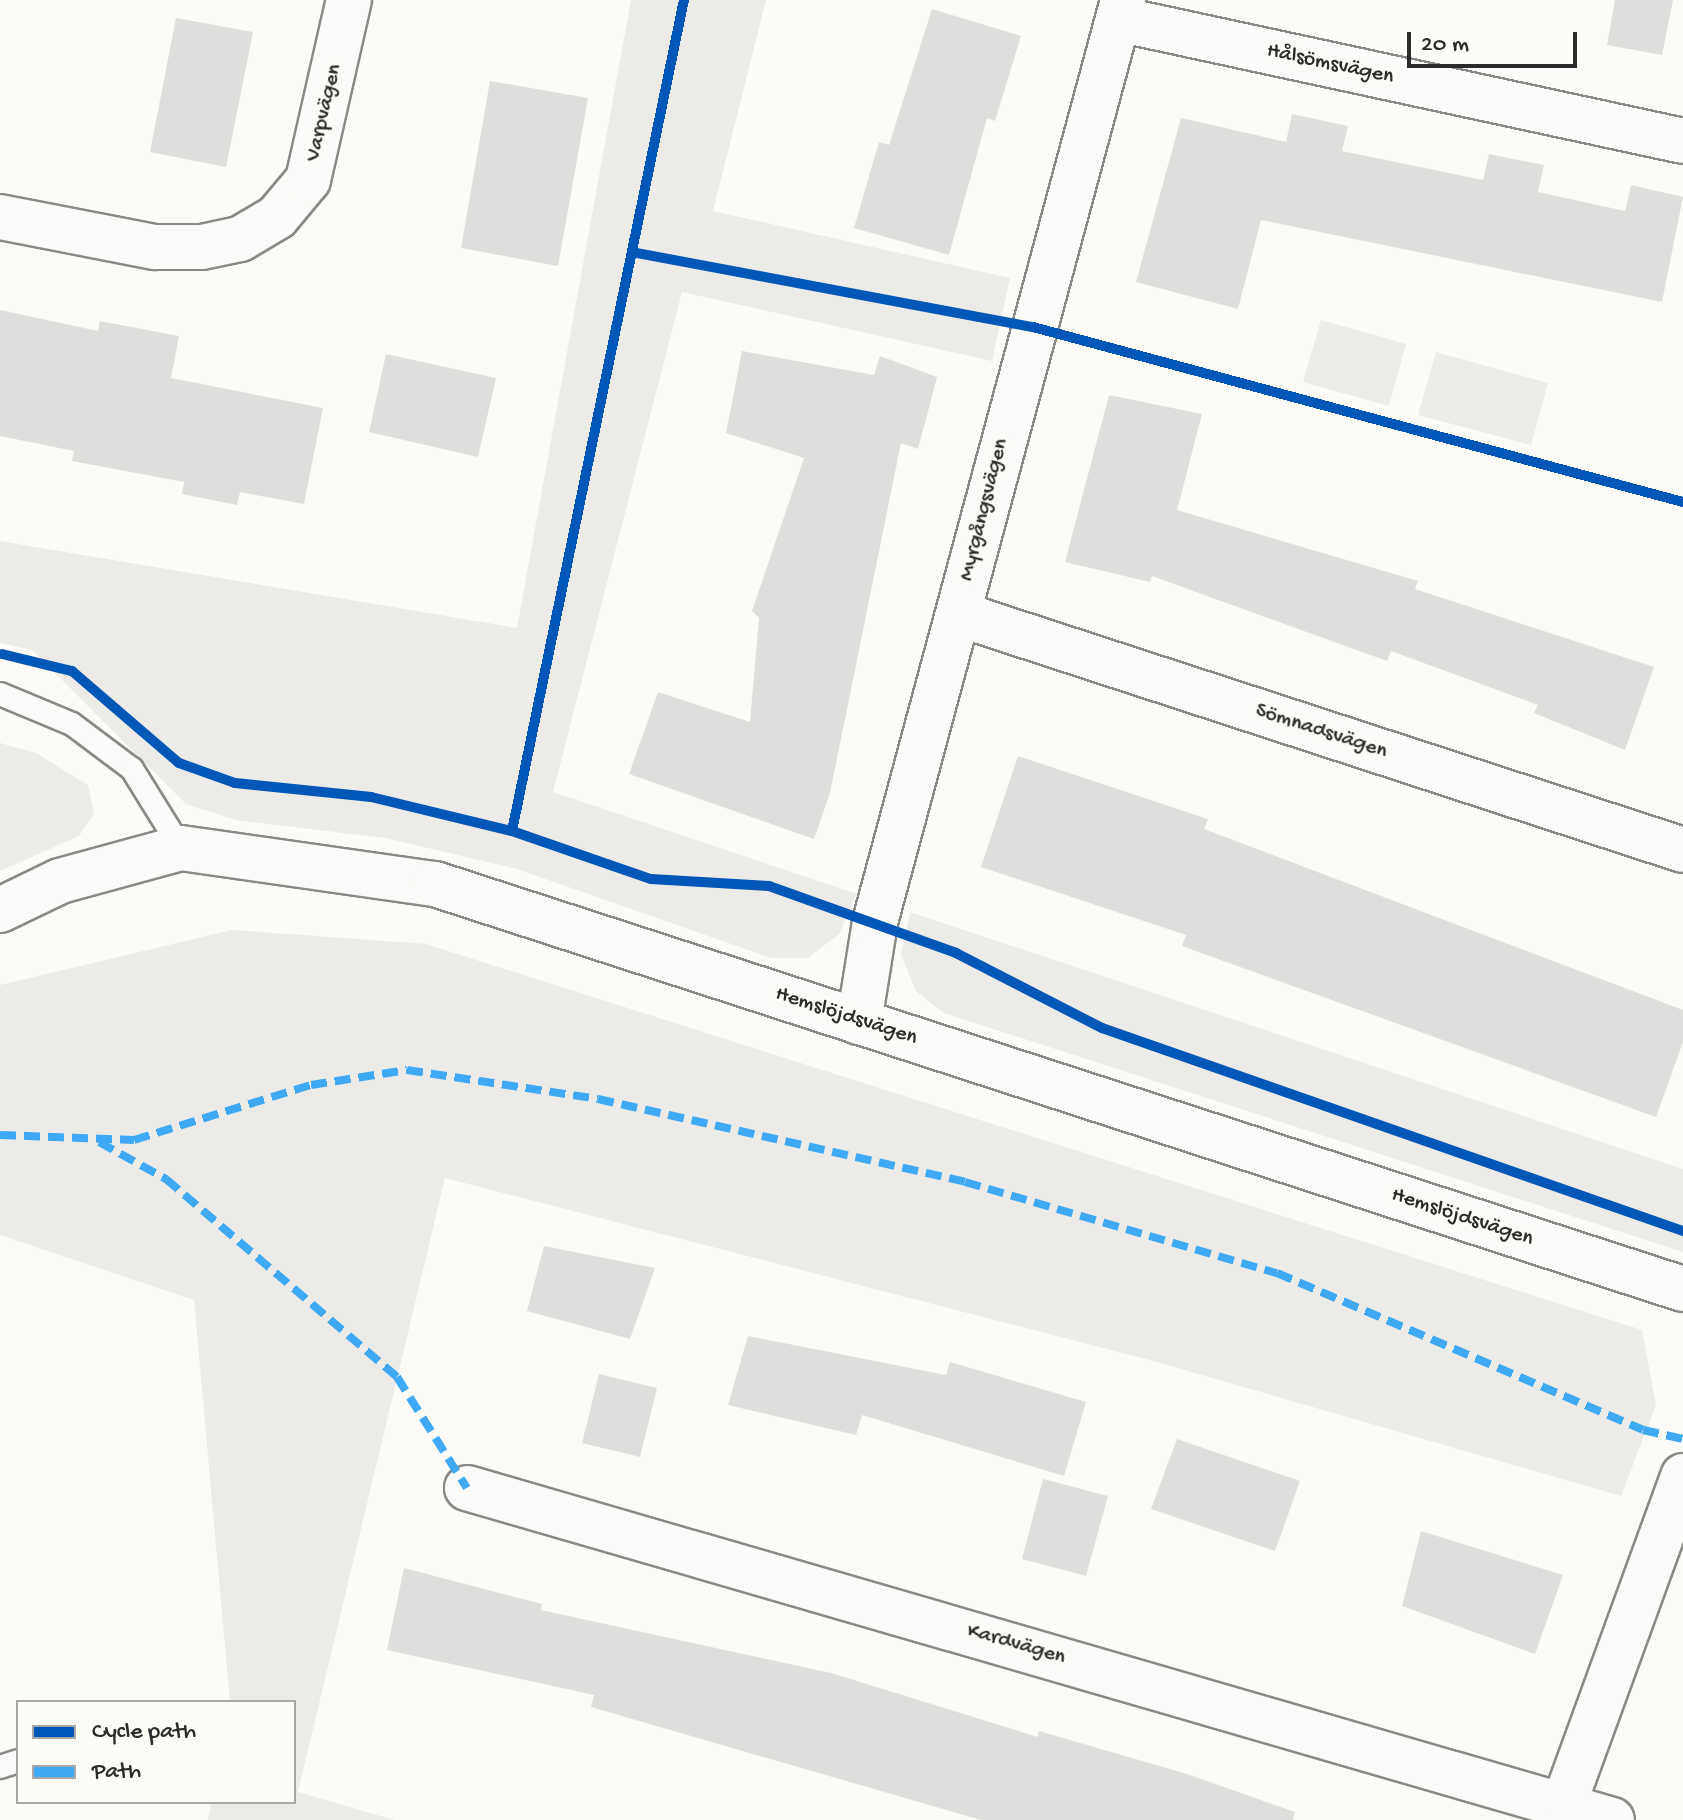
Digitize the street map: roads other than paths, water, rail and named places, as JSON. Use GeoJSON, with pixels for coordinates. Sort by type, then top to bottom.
{"type":"FeatureCollection","features":[{"type":"Feature","properties":{"kind":"street","name":"Varpvägen"},"geometry":{"type":"LineString","coordinates":[[0,217],[155,247],[202,247],[240,239],[277,217],[308,180],[349,0]]}},
{"type":"Feature","properties":{"kind":"street","name":"Hålsömsvägen"},"geometry":{"type":"LineString","coordinates":[[1120,10],[1683,141]]}},
{"type":"Feature","properties":{"kind":"street","name":"Myrgångsvägen"},"geometry":{"type":"LineString","coordinates":[[859,1022],[875,922],[1120,10]]}},
{"type":"Feature","properties":{"kind":"street","name":"Sömnadsvägen"},"geometry":{"type":"LineString","coordinates":[[959,614],[1683,850]]}},
{"type":"Feature","properties":{"kind":"street","name":"Hemslöjdsvägen"},"geometry":{"type":"LineString","coordinates":[[0,910],[60,881],[181,848],[435,884],[1683,1289]]}},
{"type":"Feature","properties":{"kind":"street"},"geometry":{"type":"LineString","coordinates":[[1565,1801],[1683,1476]]}},
{"type":"Feature","properties":{"kind":"street","name":"Kardvägen"},"geometry":{"type":"LineString","coordinates":[[467,1488],[1565,1801],[1612,1820]]}},
{"type":"Feature","properties":{"kind":"lane"},"geometry":{"type":"LineString","coordinates":[[0,694],[72,724],[132,769],[181,848]]}}]}
